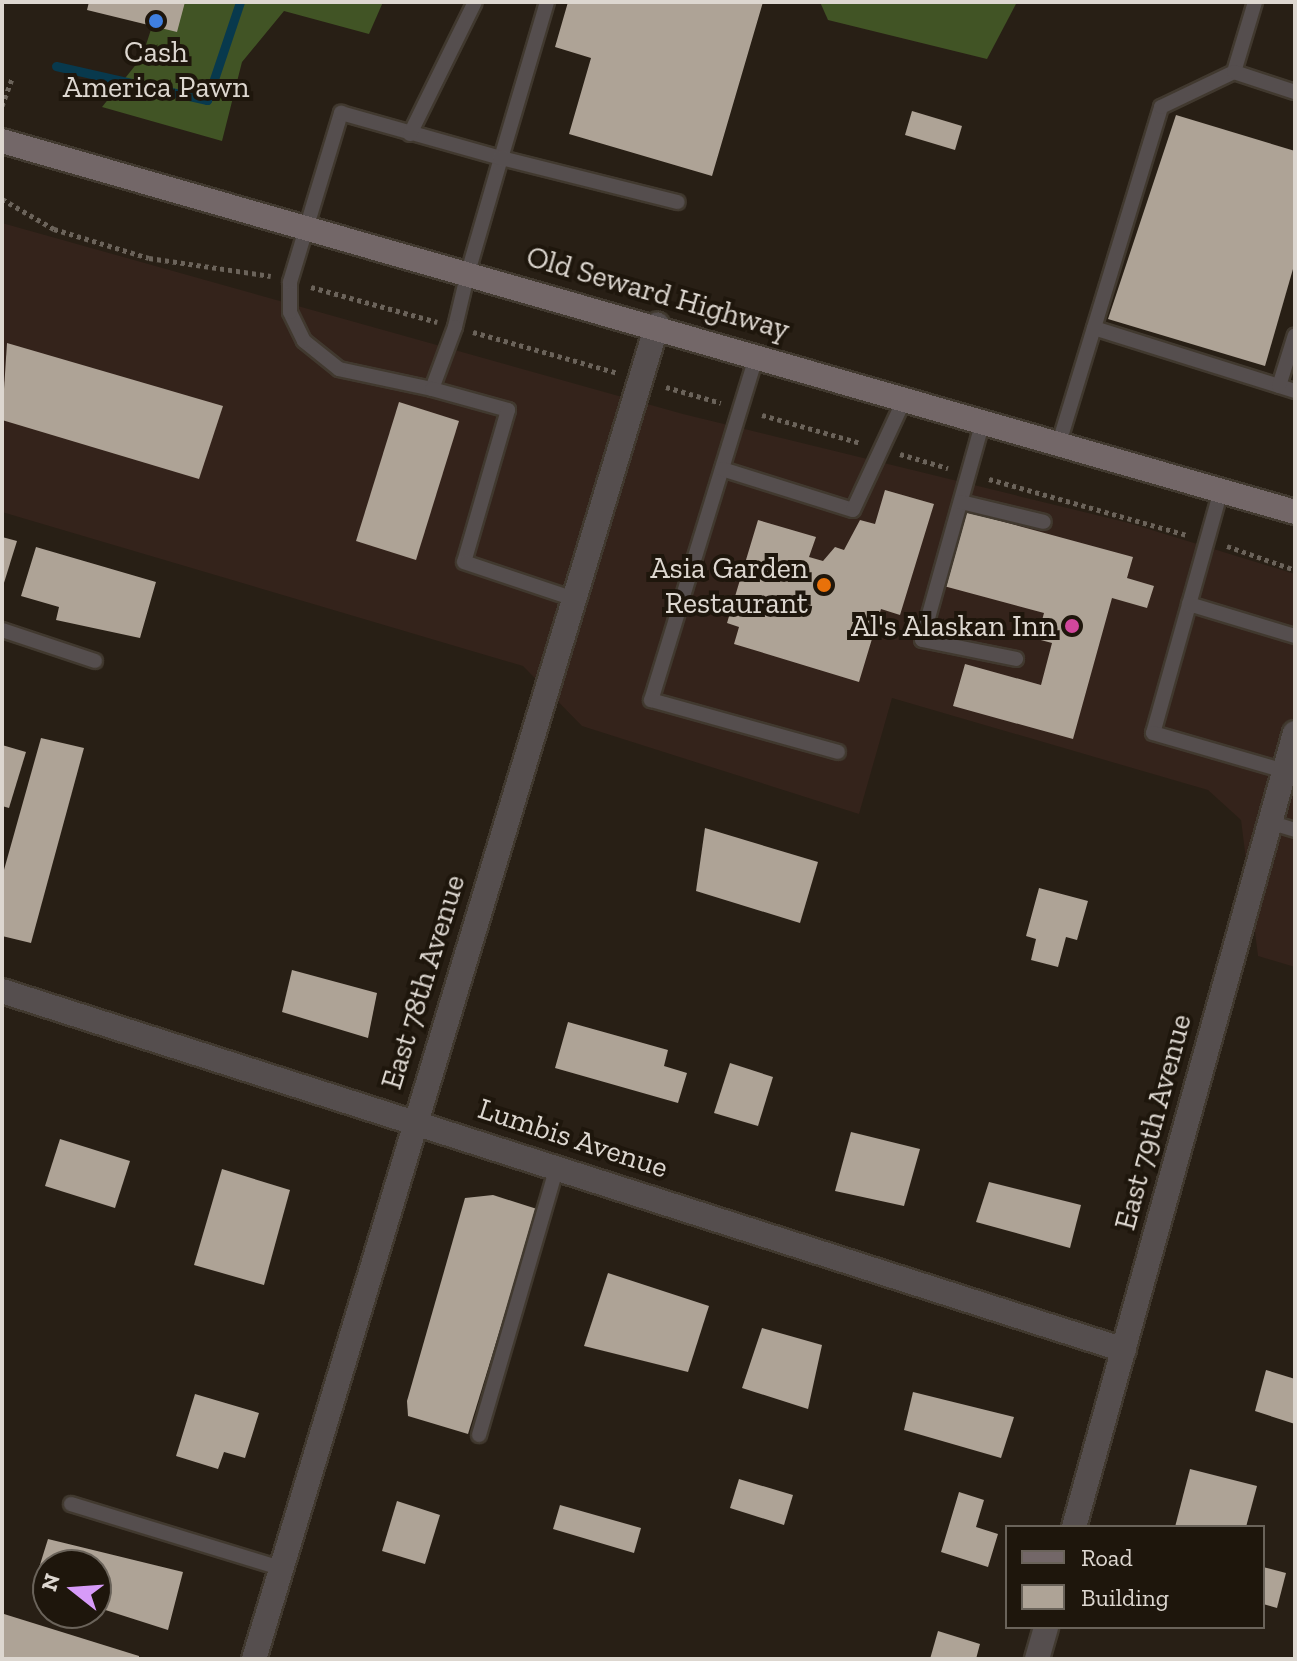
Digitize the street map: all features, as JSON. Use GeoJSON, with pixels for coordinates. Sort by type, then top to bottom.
{"type":"FeatureCollection","features":[{"type":"Feature","properties":{"kind":"main road","name":"Old Seward Highway"},"geometry":{"type":"LineString","coordinates":[[2,141],[657,325],[1295,512]]}},
{"type":"Feature","properties":{"kind":"street","name":"East 78th Avenue"},"geometry":{"type":"LineString","coordinates":[[254,1659],[657,325]]}},
{"type":"Feature","properties":{"kind":"street","name":"East 79th Avenue"},"geometry":{"type":"LineString","coordinates":[[1075,1525],[1295,733]]}},
{"type":"Feature","properties":{"kind":"street","name":"Lumbis Avenue"},"geometry":{"type":"LineString","coordinates":[[2,991],[415,1120],[1124,1350]]}},
{"type":"Feature","properties":{"kind":"street"},"geometry":{"type":"LineString","coordinates":[[1037,1659],[1045,1629]]}},
{"type":"Feature","properties":{"kind":"lane"},"geometry":{"type":"LineString","coordinates":[[410,134],[475,2]]}},
{"type":"Feature","properties":{"kind":"lane"},"geometry":{"type":"LineString","coordinates":[[432,389],[547,2]]}},
{"type":"Feature","properties":{"kind":"lane"},"geometry":{"type":"LineString","coordinates":[[1234,72],[1255,2]]}},
{"type":"Feature","properties":{"kind":"lane"},"geometry":{"type":"LineString","coordinates":[[1059,443],[1161,107],[1234,72],[1295,92]]}},
{"type":"Feature","properties":{"kind":"lane"},"geometry":{"type":"LineString","coordinates":[[574,599],[464,562],[508,410],[432,389],[339,369],[304,341],[290,312],[290,282],[341,113],[410,134],[678,202]]}},
{"type":"Feature","properties":{"kind":"lane"},"geometry":{"type":"LineString","coordinates":[[1094,328],[1295,391]]}},
{"type":"Feature","properties":{"kind":"lane"},"geometry":{"type":"LineString","coordinates":[[1279,386],[1295,335]]}},
{"type":"Feature","properties":{"kind":"lane"},"geometry":{"type":"LineString","coordinates":[[757,354],[651,700],[838,752]]}},
{"type":"Feature","properties":{"kind":"lane"},"geometry":{"type":"LineString","coordinates":[[722,469],[853,510],[905,398]]}},
{"type":"Feature","properties":{"kind":"lane"},"geometry":{"type":"LineString","coordinates":[[983,421],[922,640],[1016,659]]}},
{"type":"Feature","properties":{"kind":"lane"},"geometry":{"type":"LineString","coordinates":[[1221,490],[1153,733],[1285,771]]}},
{"type":"Feature","properties":{"kind":"lane"},"geometry":{"type":"LineString","coordinates":[[961,502],[1044,522]]}},
{"type":"Feature","properties":{"kind":"lane"},"geometry":{"type":"LineString","coordinates":[[1189,604],[1295,636]]}},
{"type":"Feature","properties":{"kind":"lane"},"geometry":{"type":"LineString","coordinates":[[2,630],[95,661]]}},
{"type":"Feature","properties":{"kind":"lane"},"geometry":{"type":"LineString","coordinates":[[1269,822],[1295,830]]}},
{"type":"Feature","properties":{"kind":"lane"},"geometry":{"type":"LineString","coordinates":[[479,1435],[557,1166]]}},
{"type":"Feature","properties":{"kind":"lane"},"geometry":{"type":"LineString","coordinates":[[71,1504],[283,1569]]}},
{"type":"Feature","properties":{"kind":"path"},"geometry":{"type":"LineString","coordinates":[[2,106],[12,79]]}},
{"type":"Feature","properties":{"kind":"shaded area"},"geometry":{"type":"Polygon","coordinates":[[[2,223],[683,414],[1129,523],[1295,574],[1295,967],[1258,956],[1241,820],[1208,790],[892,698],[859,814],[582,726],[523,666],[2,512],[2,223]]]}},
{"type":"Feature","properties":{"kind":"green space"},"geometry":{"type":"Polygon","coordinates":[[[160,2],[383,2],[369,34],[284,11],[242,62],[222,141],[102,107],[142,57],[160,2]]]}},
{"type":"Feature","properties":{"kind":"green space"},"geometry":{"type":"Polygon","coordinates":[[[820,2],[1017,2],[987,59],[828,20],[820,2]]]}},
{"type":"Feature","properties":{"kind":"building","name":"Cash America Pawn"},"geometry":{"type":"Polygon","coordinates":[[[89,2],[185,2],[177,32],[87,10],[89,2]]]}},
{"type":"Feature","properties":{"kind":"building"},"geometry":{"type":"Polygon","coordinates":[[[568,2],[763,2],[712,176],[569,134],[591,58],[555,47],[568,2]]]}},
{"type":"Feature","properties":{"kind":"building"},"geometry":{"type":"Polygon","coordinates":[[[912,111],[962,126],[955,150],[905,135],[912,111]]]}},
{"type":"Feature","properties":{"kind":"building"},"geometry":{"type":"Polygon","coordinates":[[[1176,115],[1295,151],[1295,262],[1265,366],[1108,319],[1176,115]]]}},
{"type":"Feature","properties":{"kind":"building"},"geometry":{"type":"Polygon","coordinates":[[[7,343],[223,406],[199,479],[2,420],[7,343]]]}},
{"type":"Feature","properties":{"kind":"building"},"geometry":{"type":"Polygon","coordinates":[[[399,402],[459,421],[416,560],[356,541],[399,402]]]}},
{"type":"Feature","properties":{"kind":"building","name":"Asia Garden Restaurant"},"geometry":{"type":"Polygon","coordinates":[[[885,490],[934,504],[900,615],[881,609],[859,682],[734,644],[739,627],[727,623],[758,520],[816,537],[809,557],[823,561],[835,547],[844,550],[860,520],[875,524],[885,490]]]}},
{"type":"Feature","properties":{"kind":"building","name":"Al's Alaskan Inn"},"geometry":{"type":"Polygon","coordinates":[[[960,510],[1133,557],[1127,578],[1154,586],[1147,608],[1112,598],[1073,739],[953,706],[965,664],[1041,685],[1052,643],[1037,639],[1044,613],[940,585],[960,510]]]}},
{"type":"Feature","properties":{"kind":"building"},"geometry":{"type":"Polygon","coordinates":[[[2,537],[17,541],[3,586],[2,586],[2,537]]]}},
{"type":"Feature","properties":{"kind":"building"},"geometry":{"type":"Polygon","coordinates":[[[36,547],[156,582],[140,638],[56,620],[59,607],[21,596],[36,547]]]}},
{"type":"Feature","properties":{"kind":"building"},"geometry":{"type":"Polygon","coordinates":[[[41,738],[84,748],[31,943],[2,936],[2,877],[41,738]]]}},
{"type":"Feature","properties":{"kind":"building"},"geometry":{"type":"Polygon","coordinates":[[[2,745],[26,752],[9,808],[2,806],[2,745]]]}},
{"type":"Feature","properties":{"kind":"building"},"geometry":{"type":"Polygon","coordinates":[[[705,828],[818,862],[800,923],[696,891],[705,828]]]}},
{"type":"Feature","properties":{"kind":"building"},"geometry":{"type":"Polygon","coordinates":[[[1039,888],[1088,901],[1077,940],[1066,937],[1058,967],[1031,960],[1036,939],[1026,936],[1039,888]]]}},
{"type":"Feature","properties":{"kind":"building"},"geometry":{"type":"Polygon","coordinates":[[[292,970],[377,993],[368,1038],[282,1012],[292,970]]]}},
{"type":"Feature","properties":{"kind":"building"},"geometry":{"type":"Polygon","coordinates":[[[568,1022],[668,1050],[664,1066],[687,1073],[678,1103],[555,1068],[568,1022]]]}},
{"type":"Feature","properties":{"kind":"building"},"geometry":{"type":"Polygon","coordinates":[[[730,1063],[773,1077],[758,1126],[714,1113],[730,1063]]]}},
{"type":"Feature","properties":{"kind":"building"},"geometry":{"type":"Polygon","coordinates":[[[851,1132],[920,1149],[904,1206],[835,1191],[851,1132]]]}},
{"type":"Feature","properties":{"kind":"building"},"geometry":{"type":"Polygon","coordinates":[[[60,1139],[130,1161],[115,1208],[45,1186],[60,1139]]]}},
{"type":"Feature","properties":{"kind":"building"},"geometry":{"type":"Polygon","coordinates":[[[222,1169],[290,1190],[264,1285],[194,1265],[222,1169]]]}},
{"type":"Feature","properties":{"kind":"building"},"geometry":{"type":"Polygon","coordinates":[[[989,1182],[1081,1205],[1070,1248],[976,1222],[989,1182]]]}},
{"type":"Feature","properties":{"kind":"building"},"geometry":{"type":"Polygon","coordinates":[[[493,1195],[537,1209],[468,1434],[408,1416],[407,1401],[465,1198],[493,1195]]]}},
{"type":"Feature","properties":{"kind":"building"},"geometry":{"type":"Polygon","coordinates":[[[608,1273],[709,1306],[688,1372],[584,1346],[608,1273]]]}},
{"type":"Feature","properties":{"kind":"building"},"geometry":{"type":"Polygon","coordinates":[[[762,1328],[822,1345],[808,1409],[742,1388],[762,1328]]]}},
{"type":"Feature","properties":{"kind":"building"},"geometry":{"type":"Polygon","coordinates":[[[1266,1370],[1295,1379],[1295,1424],[1255,1411],[1266,1370]]]}},
{"type":"Feature","properties":{"kind":"building"},"geometry":{"type":"Polygon","coordinates":[[[913,1392],[1014,1417],[1001,1458],[904,1430],[913,1392]]]}},
{"type":"Feature","properties":{"kind":"building"},"geometry":{"type":"Polygon","coordinates":[[[195,1394],[259,1413],[245,1458],[224,1452],[218,1469],[176,1456],[195,1394]]]}},
{"type":"Feature","properties":{"kind":"building"},"geometry":{"type":"Polygon","coordinates":[[[1190,1469],[1257,1486],[1247,1525],[1176,1525],[1190,1469]]]}},
{"type":"Feature","properties":{"kind":"building"},"geometry":{"type":"Polygon","coordinates":[[[739,1479],[793,1495],[784,1525],[730,1508],[739,1479]]]}},
{"type":"Feature","properties":{"kind":"building"},"geometry":{"type":"Polygon","coordinates":[[[959,1492],[984,1500],[976,1527],[998,1534],[988,1567],[941,1552],[959,1492]]]}},
{"type":"Feature","properties":{"kind":"building"},"geometry":{"type":"Polygon","coordinates":[[[397,1501],[440,1515],[425,1564],[382,1551],[397,1501]]]}},
{"type":"Feature","properties":{"kind":"building"},"geometry":{"type":"Polygon","coordinates":[[[560,1505],[641,1528],[634,1553],[553,1529],[560,1505]]]}},
{"type":"Feature","properties":{"kind":"building"},"geometry":{"type":"Polygon","coordinates":[[[48,1539],[89,1549],[45,1549],[48,1539]]]}},
{"type":"Feature","properties":{"kind":"building"},"geometry":{"type":"Polygon","coordinates":[[[112,1555],[183,1572],[168,1630],[112,1612],[112,1555]]]}},
{"type":"Feature","properties":{"kind":"building"},"geometry":{"type":"Polygon","coordinates":[[[1265,1568],[1286,1573],[1277,1608],[1265,1605],[1265,1568]]]}},
{"type":"Feature","properties":{"kind":"building"},"geometry":{"type":"Polygon","coordinates":[[[4,1614],[32,1623],[32,1629],[52,1629],[139,1656],[139,1659],[2,1659],[4,1614]]]}},
{"type":"Feature","properties":{"kind":"building"},"geometry":{"type":"Polygon","coordinates":[[[938,1631],[980,1644],[976,1659],[930,1659],[938,1631]]]}},
{"type":"Feature","properties":{"kind":"waterway"},"geometry":{"type":"LineString","coordinates":[[56,66],[207,100],[240,2]]}},
{"type":"Feature","properties":{"kind":"place","name":"Cash America Pawn"},"geometry":{"type":"Point","coordinates":[156,21]}},
{"type":"Feature","properties":{"kind":"place","name":"Asia Garden Restaurant"},"geometry":{"type":"Point","coordinates":[824,585]}},
{"type":"Feature","properties":{"kind":"place","name":"Al's Alaskan Inn"},"geometry":{"type":"Point","coordinates":[1072,626]}}]}
